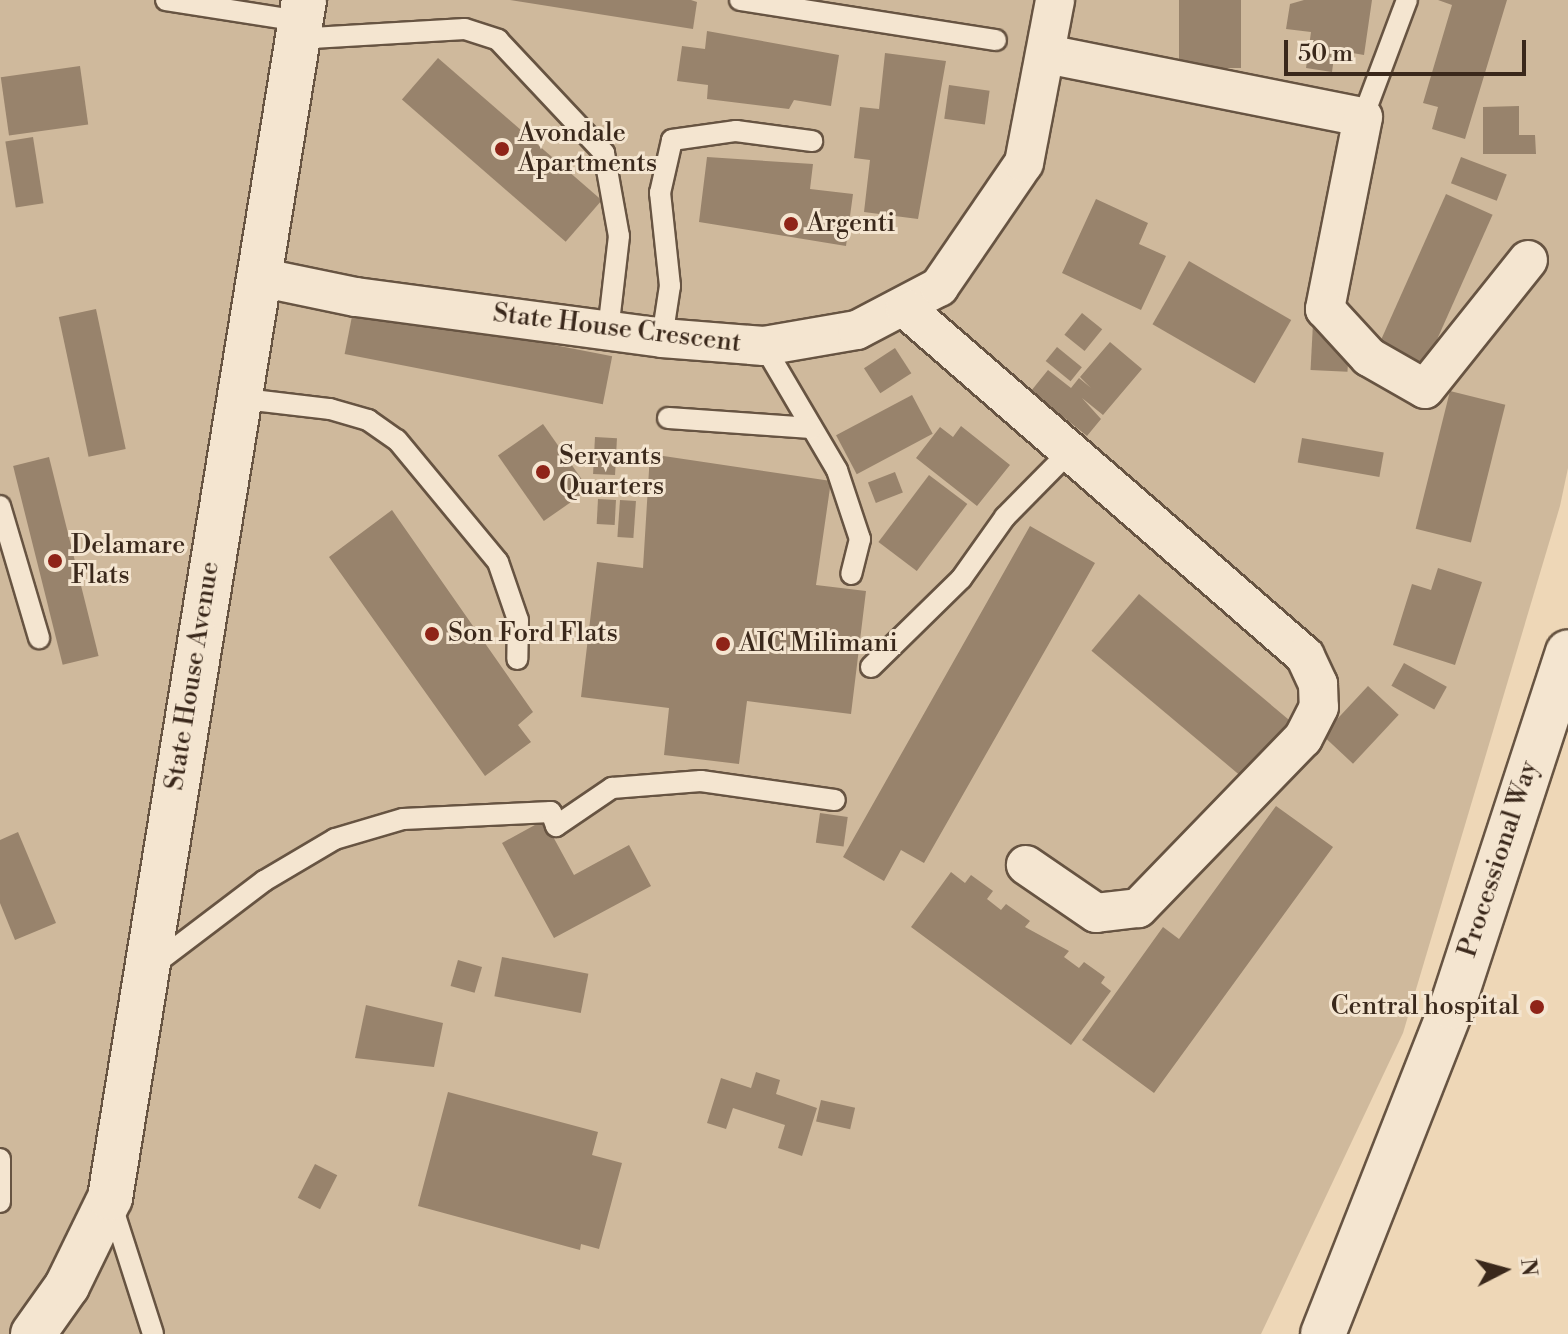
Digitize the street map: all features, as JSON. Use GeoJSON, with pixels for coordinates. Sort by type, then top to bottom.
{"type":"FeatureCollection","features":[{"type":"Feature","properties":{"kind":"main road","name":"State House Avenue"},"geometry":{"type":"LineString","coordinates":[[33,1334],[67,1286],[110,1198],[236,398],[259,277],[300,20]]}},
{"type":"Feature","properties":{"kind":"main road","name":"Processional Way"},"geometry":{"type":"LineString","coordinates":[[1323,1334],[1452,1007],[1568,652]]}},
{"type":"Feature","properties":{"kind":"street","name":"State House Crescent"},"geometry":{"type":"LineString","coordinates":[[259,277],[662,338],[764,346],[857,330],[905,308],[939,287],[1024,163],[1055,0]]}},
{"type":"Feature","properties":{"kind":"street"},"geometry":{"type":"LineString","coordinates":[[1047,54],[1363,117],[1325,309],[1369,357],[1425,389],[1528,260]]}},
{"type":"Feature","properties":{"kind":"street"},"geometry":{"type":"LineString","coordinates":[[905,308],[1072,449],[1305,656],[1319,707],[1303,738],[1138,908],[1096,913],[1026,865]]}},
{"type":"Feature","properties":{"kind":"lane"},"geometry":{"type":"LineString","coordinates":[[166,0],[300,20],[465,29],[498,40],[604,153],[619,236],[608,331]]}},
{"type":"Feature","properties":{"kind":"lane"},"geometry":{"type":"LineString","coordinates":[[740,0],[996,40]]}},
{"type":"Feature","properties":{"kind":"lane"},"geometry":{"type":"LineString","coordinates":[[1363,117],[1407,0]]}},
{"type":"Feature","properties":{"kind":"lane"},"geometry":{"type":"LineString","coordinates":[[662,338],[670,286],[660,193],[672,140],[736,131],[812,141]]}},
{"type":"Feature","properties":{"kind":"lane"},"geometry":{"type":"LineString","coordinates":[[764,346],[837,470],[860,539],[851,574]]}},
{"type":"Feature","properties":{"kind":"lane"},"geometry":{"type":"LineString","coordinates":[[236,398],[330,409],[368,420],[397,440],[498,562],[518,620],[517,659]]}},
{"type":"Feature","properties":{"kind":"lane"},"geometry":{"type":"LineString","coordinates":[[668,418],[812,428]]}},
{"type":"Feature","properties":{"kind":"lane"},"geometry":{"type":"LineString","coordinates":[[871,667],[961,579],[1005,517],[1072,449]]}},
{"type":"Feature","properties":{"kind":"lane"},"geometry":{"type":"LineString","coordinates":[[0,506],[39,638]]}},
{"type":"Feature","properties":{"kind":"lane"},"geometry":{"type":"LineString","coordinates":[[148,969],[264,881],[335,839],[403,819],[551,812],[556,826],[612,788],[701,781],[835,800]]}},
{"type":"Feature","properties":{"kind":"lane"},"geometry":{"type":"LineString","coordinates":[[0,1159],[0,1202]]}},
{"type":"Feature","properties":{"kind":"lane"},"geometry":{"type":"LineString","coordinates":[[110,1198],[153,1334]]}},
{"type":"Feature","properties":{"kind":"shaded area"},"geometry":{"type":"Polygon","coordinates":[[[0,0],[1568,0],[1568,468],[1560,506],[1403,1033],[1261,1334],[0,1334],[0,0]]]}},
{"type":"Feature","properties":{"kind":"building"},"geometry":{"type":"Polygon","coordinates":[[[510,0],[691,0],[697,2],[693,29],[510,0]]]}},
{"type":"Feature","properties":{"kind":"building"},"geometry":{"type":"Polygon","coordinates":[[[1179,0],[1241,0],[1241,68],[1179,68],[1179,0]]]}},
{"type":"Feature","properties":{"kind":"building"},"geometry":{"type":"Polygon","coordinates":[[[1304,0],[1372,0],[1364,55],[1335,50],[1332,72],[1306,68],[1311,32],[1286,29],[1290,4],[1304,0]]]}},
{"type":"Feature","properties":{"kind":"building"},"geometry":{"type":"Polygon","coordinates":[[[1438,0],[1507,0],[1465,139],[1432,129],[1438,107],[1423,103],[1452,5],[1438,0]]]}},
{"type":"Feature","properties":{"kind":"building"},"geometry":{"type":"Polygon","coordinates":[[[707,31],[839,55],[831,106],[794,100],[789,109],[707,99],[708,85],[677,81],[682,46],[705,49],[707,31]]]}},
{"type":"Feature","properties":{"kind":"building"},"geometry":{"type":"Polygon","coordinates":[[[885,53],[946,61],[918,219],[864,212],[870,160],[854,158],[860,107],[879,109],[885,53]]]}},
{"type":"Feature","properties":{"kind":"building","name":"Avondale Apartments"},"geometry":{"type":"Polygon","coordinates":[[[438,58],[602,200],[566,242],[402,100],[438,58]]]}},
{"type":"Feature","properties":{"kind":"building"},"geometry":{"type":"Polygon","coordinates":[[[80,66],[88,124],[9,136],[1,77],[80,66]]]}},
{"type":"Feature","properties":{"kind":"building"},"geometry":{"type":"Polygon","coordinates":[[[949,85],[990,91],[985,124],[944,119],[949,85]]]}},
{"type":"Feature","properties":{"kind":"building"},"geometry":{"type":"Polygon","coordinates":[[[1519,106],[1519,135],[1535,135],[1536,154],[1483,154],[1483,107],[1519,106]]]}},
{"type":"Feature","properties":{"kind":"building"},"geometry":{"type":"Polygon","coordinates":[[[33,137],[43,203],[16,208],[5,141],[33,137]]]}},
{"type":"Feature","properties":{"kind":"building"},"geometry":{"type":"Polygon","coordinates":[[[707,157],[813,164],[810,189],[853,194],[846,246],[699,222],[707,157]]]}},
{"type":"Feature","properties":{"kind":"building"},"geometry":{"type":"Polygon","coordinates":[[[1461,157],[1507,175],[1497,201],[1451,183],[1461,157]]]}},
{"type":"Feature","properties":{"kind":"building"},"geometry":{"type":"Polygon","coordinates":[[[1446,194],[1493,215],[1423,370],[1377,349],[1446,194]]]}},
{"type":"Feature","properties":{"kind":"building"},"geometry":{"type":"Polygon","coordinates":[[[1096,199],[1148,223],[1139,244],[1166,256],[1141,310],[1062,273],[1096,199]]]}},
{"type":"Feature","properties":{"kind":"building"},"geometry":{"type":"Polygon","coordinates":[[[1189,261],[1291,320],[1255,383],[1152,324],[1189,261]]]}},
{"type":"Feature","properties":{"kind":"building"},"geometry":{"type":"Polygon","coordinates":[[[354,306],[612,356],[603,404],[345,354],[354,306]]]}},
{"type":"Feature","properties":{"kind":"building","name":"Delamare Flats"},"geometry":{"type":"Polygon","coordinates":[[[96,309],[126,449],[89,457],[59,317],[96,309]]]}},
{"type":"Feature","properties":{"kind":"building"},"geometry":{"type":"Polygon","coordinates":[[[1082,313],[1102,329],[1085,351],[1064,335],[1082,313]]]}},
{"type":"Feature","properties":{"kind":"building"},"geometry":{"type":"Polygon","coordinates":[[[1313,323],[1350,325],[1347,372],[1311,370],[1313,323]]]}},
{"type":"Feature","properties":{"kind":"building"},"geometry":{"type":"Polygon","coordinates":[[[1110,342],[1142,369],[1103,415],[1082,398],[1101,419],[1087,436],[1031,391],[1048,370],[1071,388],[1079,378],[1091,388],[1080,377],[1110,342]]]}},
{"type":"Feature","properties":{"kind":"building"},"geometry":{"type":"Polygon","coordinates":[[[1057,347],[1082,367],[1071,381],[1046,361],[1057,347]]]}},
{"type":"Feature","properties":{"kind":"building"},"geometry":{"type":"Polygon","coordinates":[[[895,348],[911,373],[880,393],[864,368],[895,348]]]}},
{"type":"Feature","properties":{"kind":"building"},"geometry":{"type":"Polygon","coordinates":[[[1450,391],[1505,405],[1471,543],[1416,529],[1450,391]]]}},
{"type":"Feature","properties":{"kind":"building"},"geometry":{"type":"Polygon","coordinates":[[[912,395],[933,434],[857,474],[836,435],[912,395]]]}},
{"type":"Feature","properties":{"kind":"building","name":"Servants Quarters"},"geometry":{"type":"Polygon","coordinates":[[[543,424],[589,490],[544,521],[498,456],[543,424]]]}},
{"type":"Feature","properties":{"kind":"building"},"geometry":{"type":"Polygon","coordinates":[[[961,426],[1010,465],[977,506],[916,458],[940,427],[953,437],[961,426]]]}},
{"type":"Feature","properties":{"kind":"building"},"geometry":{"type":"Polygon","coordinates":[[[595,437],[617,438],[615,475],[593,474],[595,437]]]}},
{"type":"Feature","properties":{"kind":"building"},"geometry":{"type":"Polygon","coordinates":[[[1302,438],[1384,452],[1379,477],[1298,463],[1302,438]]]}},
{"type":"Feature","properties":{"kind":"building","name":"AIC Milimani"},"geometry":{"type":"Polygon","coordinates":[[[650,454],[831,481],[816,585],[866,591],[851,714],[747,701],[739,764],[664,755],[669,708],[581,697],[597,562],[643,568],[650,454]]]}},
{"type":"Feature","properties":{"kind":"building","name":"Delamare Flats"},"geometry":{"type":"Polygon","coordinates":[[[49,457],[99,656],[63,665],[13,466],[49,457]]]}},
{"type":"Feature","properties":{"kind":"building"},"geometry":{"type":"Polygon","coordinates":[[[895,472],[903,493],[876,503],[868,482],[895,472]]]}},
{"type":"Feature","properties":{"kind":"building"},"geometry":{"type":"Polygon","coordinates":[[[929,475],[967,504],[917,571],[878,542],[929,475]]]}},
{"type":"Feature","properties":{"kind":"building"},"geometry":{"type":"Polygon","coordinates":[[[598,499],[616,500],[615,525],[597,524],[598,499]]]}},
{"type":"Feature","properties":{"kind":"building"},"geometry":{"type":"Polygon","coordinates":[[[620,500],[636,501],[633,538],[617,537],[620,500]]]}},
{"type":"Feature","properties":{"kind":"building","name":"Son Ford Flats"},"geometry":{"type":"Polygon","coordinates":[[[392,510],[533,712],[518,725],[531,742],[485,776],[329,557],[392,510]]]}},
{"type":"Feature","properties":{"kind":"building"},"geometry":{"type":"Polygon","coordinates":[[[1030,526],[1095,563],[924,863],[901,850],[884,881],[843,857],[1030,526]]]}},
{"type":"Feature","properties":{"kind":"building"},"geometry":{"type":"Polygon","coordinates":[[[1438,568],[1482,582],[1455,665],[1393,645],[1412,584],[1431,590],[1438,568]]]}},
{"type":"Feature","properties":{"kind":"building"},"geometry":{"type":"Polygon","coordinates":[[[1139,594],[1300,729],[1252,786],[1091,651],[1139,594]]]}},
{"type":"Feature","properties":{"kind":"building"},"geometry":{"type":"Polygon","coordinates":[[[1404,663],[1447,687],[1434,709],[1391,686],[1404,663]]]}},
{"type":"Feature","properties":{"kind":"building"},"geometry":{"type":"Polygon","coordinates":[[[1368,686],[1399,715],[1353,764],[1322,735],[1368,686]]]}},
{"type":"Feature","properties":{"kind":"building"},"geometry":{"type":"Polygon","coordinates":[[[1276,806],[1333,847],[1154,1093],[1082,1040],[1163,927],[1179,939],[1276,806]]]}},
{"type":"Feature","properties":{"kind":"building"},"geometry":{"type":"Polygon","coordinates":[[[820,813],[848,817],[844,847],[816,843],[820,813]]]}},
{"type":"Feature","properties":{"kind":"building"},"geometry":{"type":"Polygon","coordinates":[[[544,820],[574,875],[629,845],[651,886],[554,938],[502,843],[544,820]]]}},
{"type":"Feature","properties":{"kind":"building"},"geometry":{"type":"Polygon","coordinates":[[[18,832],[56,923],[15,940],[0,903],[0,840],[18,832]]]}},
{"type":"Feature","properties":{"kind":"building"},"geometry":{"type":"Polygon","coordinates":[[[951,872],[965,883],[971,875],[993,891],[987,899],[1001,910],[1006,904],[1030,921],[1025,927],[1069,951],[1064,957],[1079,968],[1084,962],[1105,977],[1101,983],[1111,991],[1071,1045],[911,927],[951,872]]]}},
{"type":"Feature","properties":{"kind":"building"},"geometry":{"type":"Polygon","coordinates":[[[502,957],[588,974],[581,1013],[494,996],[502,957]]]}},
{"type":"Feature","properties":{"kind":"building"},"geometry":{"type":"Polygon","coordinates":[[[458,960],[482,967],[475,993],[451,986],[458,960]]]}},
{"type":"Feature","properties":{"kind":"building"},"geometry":{"type":"Polygon","coordinates":[[[366,1005],[443,1023],[434,1067],[355,1058],[366,1005]]]}},
{"type":"Feature","properties":{"kind":"building"},"geometry":{"type":"Polygon","coordinates":[[[756,1072],[780,1080],[776,1094],[817,1108],[802,1156],[778,1148],[785,1125],[733,1108],[726,1129],[707,1123],[721,1078],[751,1088],[756,1072]]]}},
{"type":"Feature","properties":{"kind":"building"},"geometry":{"type":"Polygon","coordinates":[[[448,1092],[598,1132],[592,1155],[622,1163],[599,1249],[581,1244],[580,1250],[418,1206],[448,1092]]]}},
{"type":"Feature","properties":{"kind":"building"},"geometry":{"type":"Polygon","coordinates":[[[821,1100],[855,1108],[850,1129],[816,1121],[821,1100]]]}},
{"type":"Feature","properties":{"kind":"building"},"geometry":{"type":"Polygon","coordinates":[[[315,1164],[337,1175],[320,1209],[298,1198],[315,1164]]]}},
{"type":"Feature","properties":{"kind":"place","name":"Avondale Apartments"},"geometry":{"type":"Point","coordinates":[502,149]}},
{"type":"Feature","properties":{"kind":"place","name":"Argenti"},"geometry":{"type":"Point","coordinates":[791,224]}},
{"type":"Feature","properties":{"kind":"place","name":"Servants Quarters"},"geometry":{"type":"Point","coordinates":[543,472]}},
{"type":"Feature","properties":{"kind":"place","name":"Delamare Flats"},"geometry":{"type":"Point","coordinates":[55,561]}},
{"type":"Feature","properties":{"kind":"place","name":"Son Ford Flats"},"geometry":{"type":"Point","coordinates":[432,634]}},
{"type":"Feature","properties":{"kind":"place","name":"AIC Milimani"},"geometry":{"type":"Point","coordinates":[723,644]}},
{"type":"Feature","properties":{"kind":"place","name":"Central hospital"},"geometry":{"type":"Point","coordinates":[1537,1007]}}]}
